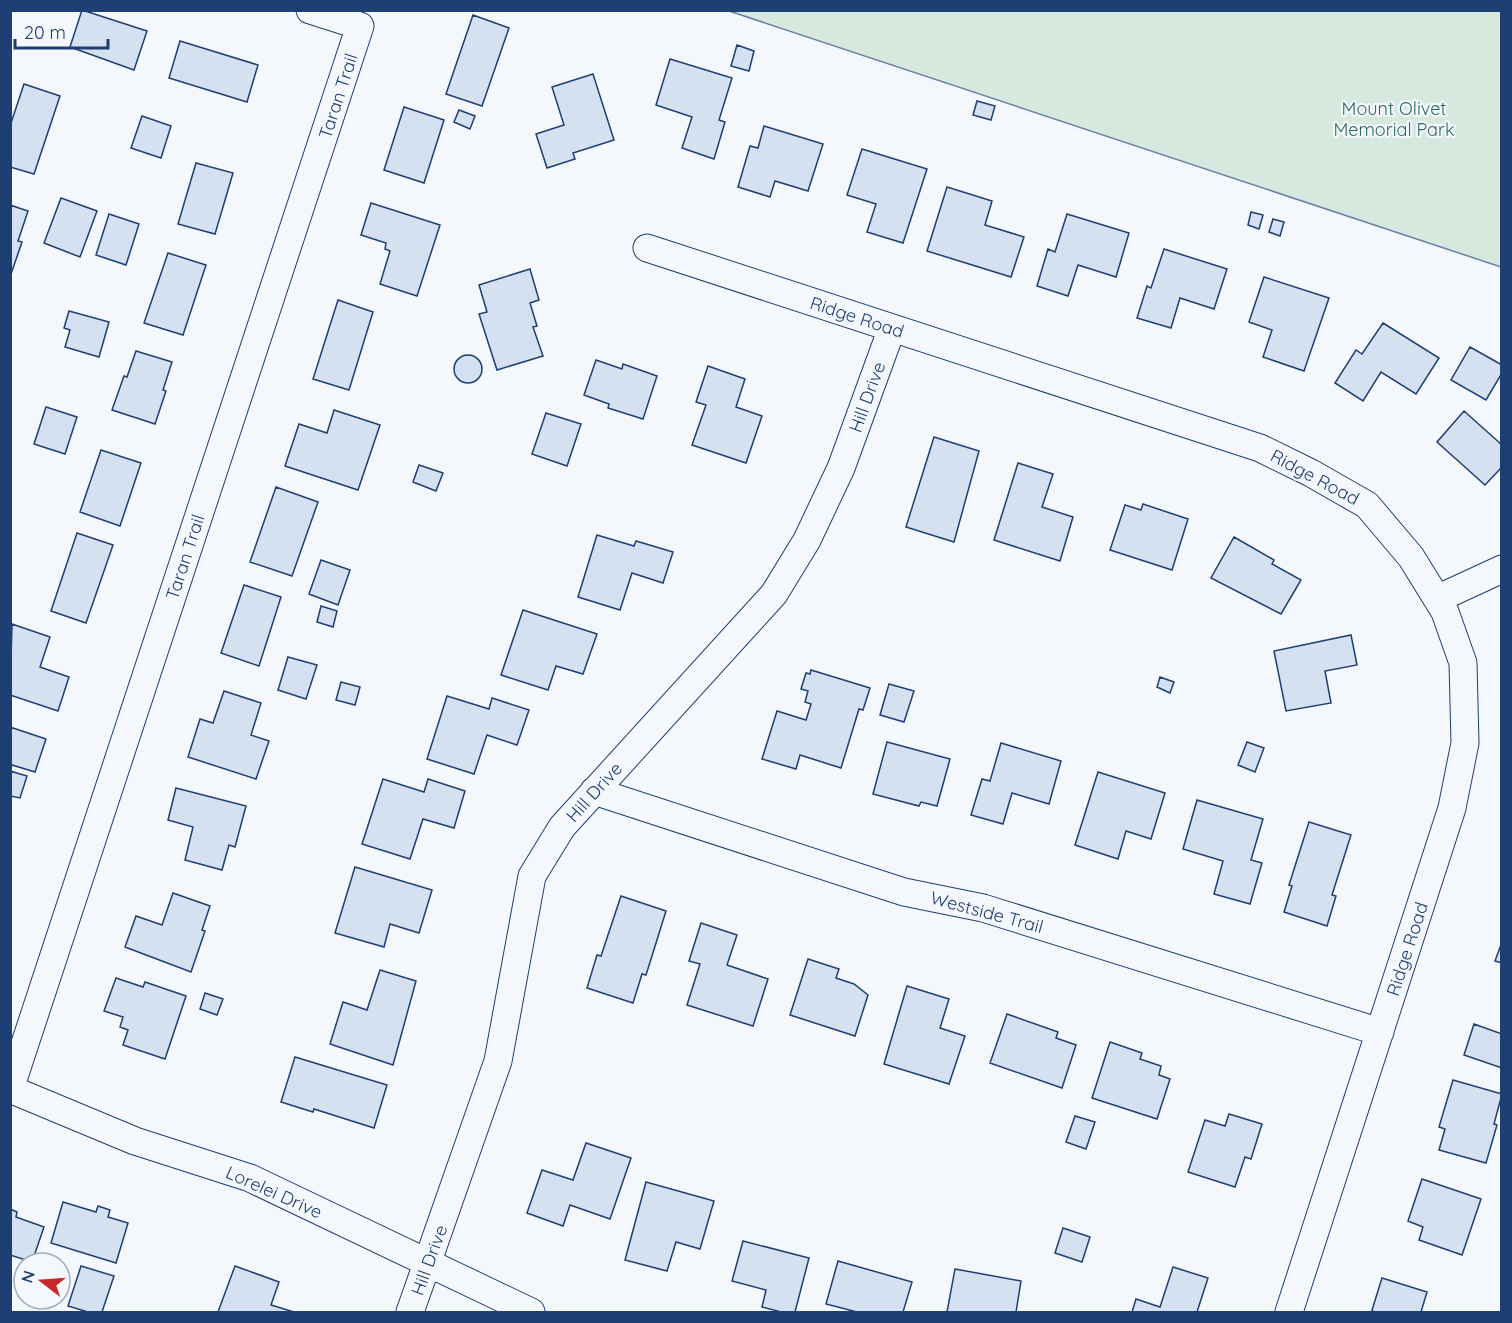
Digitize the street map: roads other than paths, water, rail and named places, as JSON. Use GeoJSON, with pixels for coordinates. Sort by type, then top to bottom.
{"type":"FeatureCollection","features":[{"type":"Feature","properties":{"kind":"street","name":"Taran Trail"},"geometry":{"type":"LineString","coordinates":[[10,1089],[360,26],[310,10]]}},
{"type":"Feature","properties":{"kind":"street","name":"Ridge Road"},"geometry":{"type":"LineString","coordinates":[[647,248],[1260,448],[1311,473],[1367,505],[1411,557],[1445,612],[1463,663],[1465,743],[1452,808],[1289,1312]]}},
{"type":"Feature","properties":{"kind":"street","name":"Hill Drive"},"geometry":{"type":"LineString","coordinates":[[410,1312],[498,1061],[532,876],[562,827],[774,594],[807,540],[841,468],[892,328]]}},
{"type":"Feature","properties":{"kind":"street"},"geometry":{"type":"LineString","coordinates":[[1437,599],[1502,568]]}},
{"type":"Feature","properties":{"kind":"street","name":"Westside Trail"},"geometry":{"type":"LineString","coordinates":[[594,791],[904,892],[983,908],[1380,1032]]}},
{"type":"Feature","properties":{"kind":"street","name":"Lorelei Drive"},"geometry":{"type":"LineString","coordinates":[[10,1089],[135,1141],[250,1178],[531,1312]]}},
{"type":"Feature","properties":{"kind":"park label","name":"Mount Olivet Memorial Park"},"geometry":{"type":"Point","coordinates":[1394,118]}}]}
